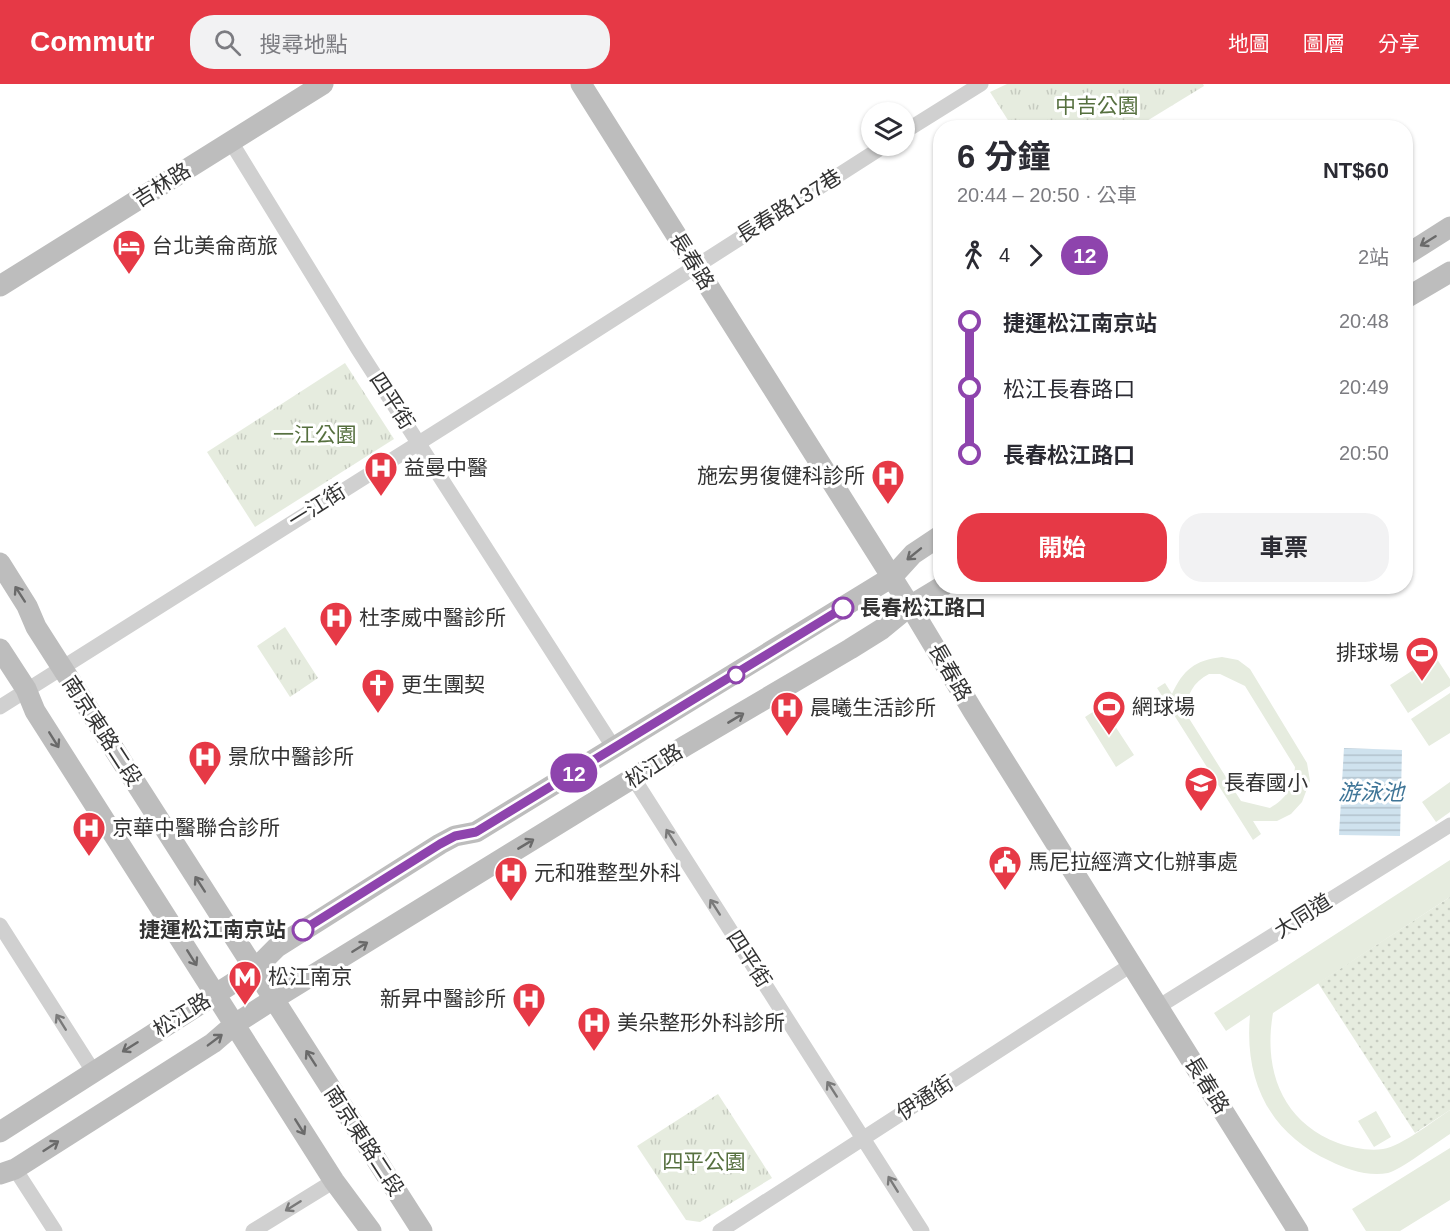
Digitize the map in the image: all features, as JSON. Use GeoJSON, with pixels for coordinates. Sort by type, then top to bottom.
{"type":"FeatureCollection","features":[{"type":"Feature","properties":{"kind":"main road","name":"吉林路"},"geometry":{"type":"LineString","coordinates":[[0,286],[323,84]]}},
{"type":"Feature","properties":{"kind":"main road","name":"長春路"},"geometry":{"type":"LineString","coordinates":[[581,84],[892,577],[973,711],[1298,1231]]}},
{"type":"Feature","properties":{"kind":"main road"},"geometry":{"type":"LineString","coordinates":[[1413,251],[1450,227]]}},
{"type":"Feature","properties":{"kind":"main road"},"geometry":{"type":"LineString","coordinates":[[1413,294],[1450,272]]}},
{"type":"Feature","properties":{"kind":"main road","name":"松江路"},"geometry":{"type":"LineString","coordinates":[[0,1132],[255,969],[278,947],[440,844],[455,836],[476,832],[892,577],[913,554],[933,541]]}},
{"type":"Feature","properties":{"kind":"main road","name":"南京東路二段"},"geometry":{"type":"LineString","coordinates":[[0,563],[61,666],[422,1231]]}},
{"type":"Feature","properties":{"kind":"main road","name":"松江路"},"geometry":{"type":"LineString","coordinates":[[8,1172],[213,1043],[235,1024],[274,999],[850,649],[933,592]]}},
{"type":"Feature","properties":{"kind":"main road","name":"南京東路二段"},"geometry":{"type":"LineString","coordinates":[[0,649],[26,689],[35,711],[334,1181],[371,1231]]}},
{"type":"Feature","properties":{"kind":"street"},"geometry":{"type":"LineString","coordinates":[[915,125],[977,86]]}},
{"type":"Feature","properties":{"kind":"street","name":"四平街"},"geometry":{"type":"LineString","coordinates":[[231,142],[614,748]]}},
{"type":"Feature","properties":{"kind":"street","name":"長春路137巷"},"geometry":{"type":"LineString","coordinates":[[696,268],[869,156]]}},
{"type":"Feature","properties":{"kind":"street","name":"一江街"},"geometry":{"type":"LineString","coordinates":[[0,706],[696,268]]}},
{"type":"Feature","properties":{"kind":"street","name":"四平街"},"geometry":{"type":"LineString","coordinates":[[634,779],[922,1231]]}},
{"type":"Feature","properties":{"kind":"street","name":"大同道"},"geometry":{"type":"LineString","coordinates":[[1158,1007],[1450,825]]}},
{"type":"Feature","properties":{"kind":"street"},"geometry":{"type":"LineString","coordinates":[[0,925],[93,1071]]}},
{"type":"Feature","properties":{"kind":"street","name":"伊通街"},"geometry":{"type":"LineString","coordinates":[[720,1231],[1131,965]]}},
{"type":"Feature","properties":{"kind":"street"},"geometry":{"type":"LineString","coordinates":[[8,1172],[55,1231]]}},
{"type":"Feature","properties":{"kind":"street"},"geometry":{"type":"LineString","coordinates":[[253,1231],[334,1181]]}},
{"type":"Feature","properties":{"kind":"green space","name":"中吉公園"},"geometry":{"type":"Polygon","coordinates":[[[1007,84],[1203,84],[1204,86],[1148,120],[1008,120],[990,92],[1007,84]]]}},
{"type":"Feature","properties":{"kind":"green space","name":"一江公園"},"geometry":{"type":"Polygon","coordinates":[[[345,363],[394,439],[255,527],[207,452],[345,363]]]}},
{"type":"Feature","properties":{"kind":"green space"},"geometry":{"type":"Polygon","coordinates":[[[285,627],[318,678],[290,697],[257,646],[285,627]]]}},
{"type":"Feature","properties":{"kind":"green space","name":"排球場"},"geometry":{"type":"Polygon","coordinates":[[[1435,656],[1450,679],[1450,686],[1408,713],[1390,685],[1435,656]]]}},
{"type":"Feature","properties":{"kind":"green space"},"geometry":{"type":"Polygon","coordinates":[[[1213,658],[1238,660],[1250,669],[1307,763],[1310,781],[1302,802],[1291,814],[1277,821],[1253,821],[1261,834],[1253,840],[1157,688],[1165,683],[1172,694],[1191,668],[1213,658]],[[1209,674],[1195,685],[1187,700],[1185,712],[1241,801],[1270,808],[1288,791],[1295,767],[1245,686],[1220,674],[1209,674]]]}},
{"type":"Feature","properties":{"kind":"green space","name":"排球場"},"geometry":{"type":"Polygon","coordinates":[[[1450,693],[1450,733],[1429,746],[1411,719],[1450,693]]]}},
{"type":"Feature","properties":{"kind":"green space","name":"網球場"},"geometry":{"type":"Polygon","coordinates":[[[1102,706],[1134,755],[1116,767],[1085,717],[1102,706]]]}},
{"type":"Feature","properties":{"kind":"green space"},"geometry":{"type":"Polygon","coordinates":[[[1450,782],[1450,812],[1436,822],[1422,802],[1450,782]]]}},
{"type":"Feature","properties":{"kind":"green space"},"geometry":{"type":"Polygon","coordinates":[[[1450,860],[1450,897],[1273,1013],[1271,1054],[1274,1074],[1290,1108],[1319,1134],[1349,1146],[1383,1149],[1408,1138],[1450,1110],[1450,1134],[1400,1167],[1380,1174],[1350,1169],[1309,1149],[1291,1136],[1276,1120],[1265,1102],[1251,1061],[1250,1015],[1226,1031],[1214,1013],[1450,860]]]}},
{"type":"Feature","properties":{"kind":"green space"},"geometry":{"type":"Polygon","coordinates":[[[1450,897],[1450,1110],[1415,1133],[1318,983],[1450,897]]]}},
{"type":"Feature","properties":{"kind":"green space","name":"四平公園"},"geometry":{"type":"Polygon","coordinates":[[[718,1094],[772,1178],[700,1222],[686,1220],[637,1146],[718,1094]]]}},
{"type":"Feature","properties":{"kind":"green space"},"geometry":{"type":"Polygon","coordinates":[[[1376,1111],[1391,1137],[1374,1147],[1358,1121],[1376,1111]]]}},
{"type":"Feature","properties":{"kind":"green space"},"geometry":{"type":"Polygon","coordinates":[[[1450,1148],[1450,1200],[1400,1231],[1366,1231],[1352,1209],[1450,1148]]]}},
{"type":"Feature","properties":{"kind":"water","name":"游泳池"},"geometry":{"type":"Polygon","coordinates":[[[1344,748],[1402,750],[1400,836],[1339,835],[1344,748]]]}},
{"type":"Feature","properties":{"kind":"bus line","name":"12"},"geometry":{"type":"LineString","coordinates":[[303,930],[440,844],[455,836],[476,832],[843,608]]}},
{"type":"Feature","properties":{"kind":"place","name":"台北美侖商旅"},"geometry":{"type":"Point","coordinates":[129,275]}},
{"type":"Feature","properties":{"kind":"place","name":"益曼中醫"},"geometry":{"type":"Point","coordinates":[381,497]}},
{"type":"Feature","properties":{"kind":"place","name":"施宏男復健科診所"},"geometry":{"type":"Point","coordinates":[888,505]}},
{"type":"Feature","properties":{"kind":"place","name":"長春松江路口"},"geometry":{"type":"Point","coordinates":[843,608]}},
{"type":"Feature","properties":{"kind":"place","name":"杜李威中醫診所"},"geometry":{"type":"Point","coordinates":[336,647]}},
{"type":"Feature","properties":{"kind":"place","name":"排球場"},"geometry":{"type":"Point","coordinates":[1422,682]}},
{"type":"Feature","properties":{"kind":"place","name":"更生團契"},"geometry":{"type":"Point","coordinates":[378,714]}},
{"type":"Feature","properties":{"kind":"place","name":"網球場"},"geometry":{"type":"Point","coordinates":[1109,736]}},
{"type":"Feature","properties":{"kind":"place","name":"晨曦生活診所"},"geometry":{"type":"Point","coordinates":[787,737]}},
{"type":"Feature","properties":{"kind":"place","name":"景欣中醫診所"},"geometry":{"type":"Point","coordinates":[205,786]}},
{"type":"Feature","properties":{"kind":"place","name":"長春國小"},"geometry":{"type":"Point","coordinates":[1201,812]}},
{"type":"Feature","properties":{"kind":"place","name":"京華中醫聯合診所"},"geometry":{"type":"Point","coordinates":[89,857]}},
{"type":"Feature","properties":{"kind":"place","name":"馬尼拉經濟文化辦事處"},"geometry":{"type":"Point","coordinates":[1005,891]}},
{"type":"Feature","properties":{"kind":"place","name":"元和雅整型外科"},"geometry":{"type":"Point","coordinates":[511,902]}},
{"type":"Feature","properties":{"kind":"place","name":"捷運松江南京站"},"geometry":{"type":"Point","coordinates":[303,930]}},
{"type":"Feature","properties":{"kind":"place","name":"松江南京"},"geometry":{"type":"Point","coordinates":[245,1006]}},
{"type":"Feature","properties":{"kind":"place","name":"新昇中醫診所"},"geometry":{"type":"Point","coordinates":[529,1028]}},
{"type":"Feature","properties":{"kind":"place","name":"美朵整形外科診所"},"geometry":{"type":"Point","coordinates":[594,1052]}}]}
